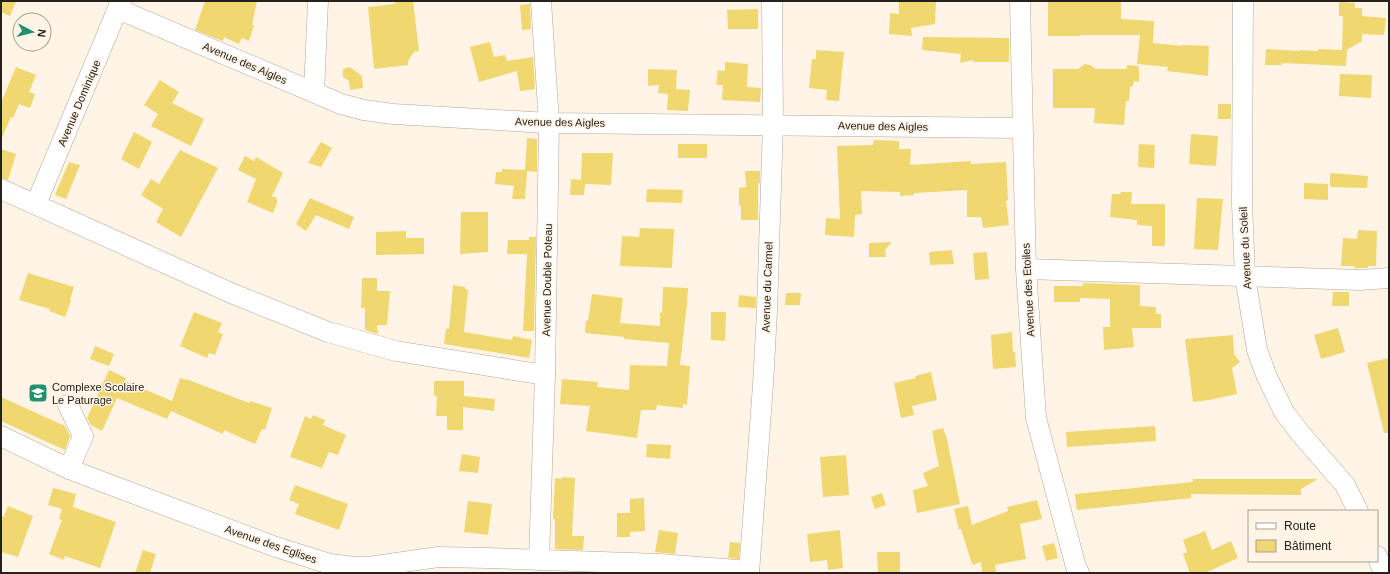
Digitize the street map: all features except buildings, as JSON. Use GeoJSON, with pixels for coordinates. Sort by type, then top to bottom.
{"type":"FeatureCollection","features":[{"type":"Feature","properties":{"kind":"street"},"geometry":{"type":"LineString","coordinates":[[314,93],[318,1]]}},
{"type":"Feature","properties":{"kind":"street","name":"Avenue Double Poteau"},"geometry":{"type":"LineString","coordinates":[[541,1],[550,123],[545,375],[551,565]]}},
{"type":"Feature","properties":{"kind":"street","name":"Avenue du Carmel"},"geometry":{"type":"LineString","coordinates":[[749,572],[763,385],[773,124],[772,1]]}},
{"type":"Feature","properties":{"kind":"street","name":"Avenue des Etoiles"},"geometry":{"type":"LineString","coordinates":[[1020,1],[1026,269],[1036,418],[1076,567],[1079,573]]}},
{"type":"Feature","properties":{"kind":"street","name":"Avenue du Soleil"},"geometry":{"type":"LineString","coordinates":[[1243,1],[1242,204],[1245,276],[1257,350],[1267,377],[1284,412],[1344,485],[1357,510]]}},
{"type":"Feature","properties":{"kind":"street","name":"Avenue des Aigles"},"geometry":{"type":"LineString","coordinates":[[119,5],[341,104],[364,110],[393,114],[550,123],[773,124],[1022,128]]}},
{"type":"Feature","properties":{"kind":"street","name":"Avenue Dominique"},"geometry":{"type":"LineString","coordinates":[[36,204],[119,5]]}},
{"type":"Feature","properties":{"kind":"street"},"geometry":{"type":"LineString","coordinates":[[1,189],[232,293],[328,332],[396,351],[545,375]]}},
{"type":"Feature","properties":{"kind":"street"},"geometry":{"type":"LineString","coordinates":[[1026,269],[1360,280],[1389,278]]}},
{"type":"Feature","properties":{"kind":"street"},"geometry":{"type":"LineString","coordinates":[[68,405],[83,436],[69,469]]}},
{"type":"Feature","properties":{"kind":"street","name":"Avenue des Eglises"},"geometry":{"type":"LineString","coordinates":[[1,436],[69,469],[276,548],[330,564],[369,567],[438,557],[551,565],[660,564],[749,572]]}},
{"type":"Feature","properties":{"kind":"street"},"geometry":{"type":"LineString","coordinates":[[1378,558],[1384,573]]}},
{"type":"Feature","properties":{"kind":"place","name":"Complexe Scolaire Le Paturage"},"geometry":{"type":"Point","coordinates":[38,393]}}]}
